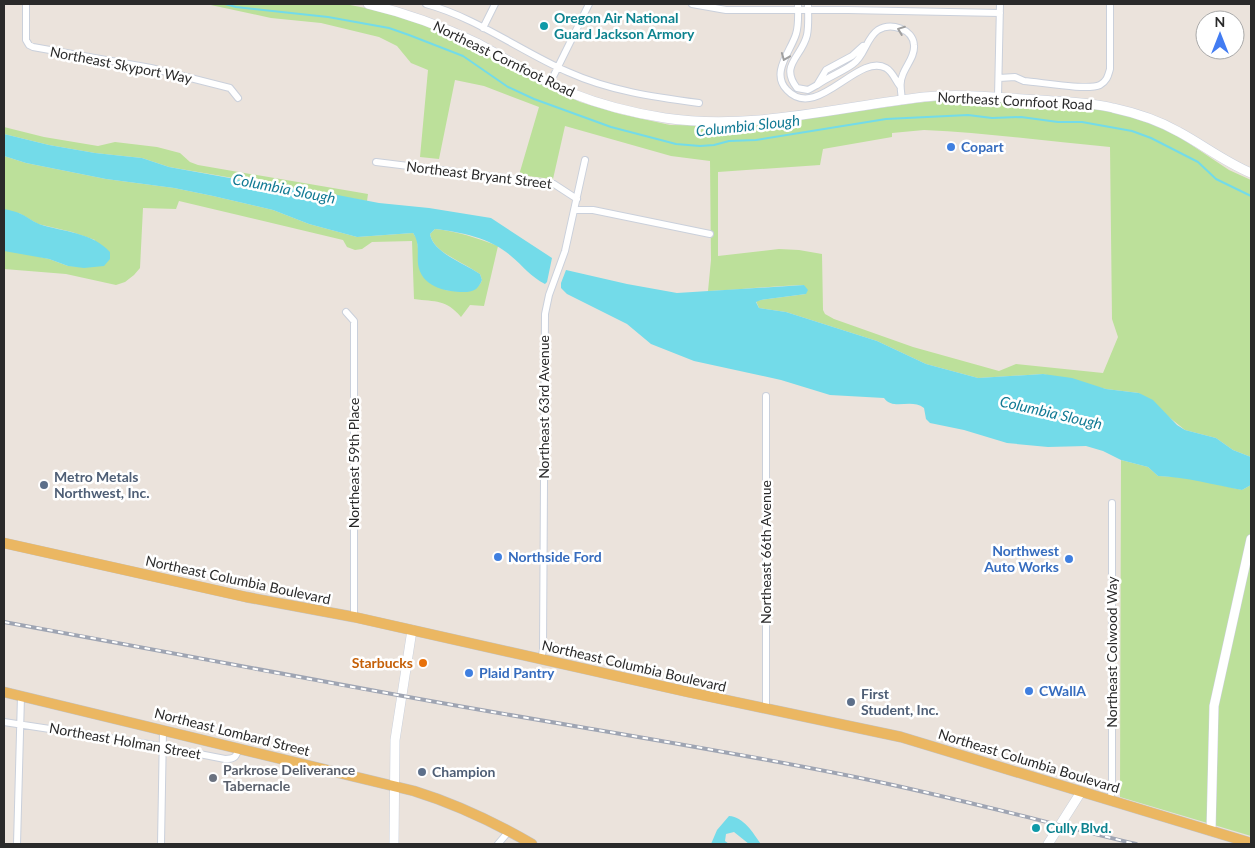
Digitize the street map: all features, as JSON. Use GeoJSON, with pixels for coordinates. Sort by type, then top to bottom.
{"type":"FeatureCollection","features":[{"type":"Feature","properties":{"kind":"main road","name":"Northeast Columbia Boulevard"},"geometry":{"type":"LineString","coordinates":[[4,543],[238,595],[354,617],[916,741],[1251,843]]}},
{"type":"Feature","properties":{"kind":"main road","name":"Northeast Lombard Street"},"geometry":{"type":"LineString","coordinates":[[4,692],[414,790],[462,807],[532,844]]}},
{"type":"Feature","properties":{"kind":"street","name":"Northeast Skyport Way"},"geometry":{"type":"LineString","coordinates":[[26,4],[26,40],[29,45],[38,49],[151,68],[230,88],[238,98]]}},
{"type":"Feature","properties":{"kind":"street","name":"Northeast Cornfoot Road"},"geometry":{"type":"LineString","coordinates":[[368,4],[403,13],[452,32],[550,84],[588,99],[616,108],[667,118],[736,122],[769,120],[902,100],[954,95],[1095,104],[1151,118],[1174,129],[1220,158],[1251,173]]}},
{"type":"Feature","properties":{"kind":"street"},"geometry":{"type":"LineString","coordinates":[[426,4],[447,11],[483,28],[570,74],[624,91],[699,103]]}},
{"type":"Feature","properties":{"kind":"street"},"geometry":{"type":"LineString","coordinates":[[483,28],[495,4]]}},
{"type":"Feature","properties":{"kind":"street"},"geometry":{"type":"LineString","coordinates":[[550,84],[589,4]]}},
{"type":"Feature","properties":{"kind":"street"},"geometry":{"type":"LineString","coordinates":[[692,4],[721,10],[808,7],[1000,13]]}},
{"type":"Feature","properties":{"kind":"street"},"geometry":{"type":"LineString","coordinates":[[998,97],[1000,4]]}},
{"type":"Feature","properties":{"kind":"street"},"geometry":{"type":"LineString","coordinates":[[999,78],[1015,78],[1024,81],[1088,87],[1101,84],[1105,81],[1110,69],[1110,4]]}},
{"type":"Feature","properties":{"kind":"street"},"geometry":{"type":"LineString","coordinates":[[798,7],[798,26],[795,37],[780,69],[780,78],[786,90],[800,98],[808,99],[872,65],[886,67],[892,72],[900,86],[902,100]]}},
{"type":"Feature","properties":{"kind":"street"},"geometry":{"type":"LineString","coordinates":[[808,7],[807,36],[792,64],[790,78],[797,88],[808,90],[855,63],[871,37],[878,30],[887,27],[895,27],[909,33],[914,44],[914,51],[903,74],[900,86]]}},
{"type":"Feature","properties":{"kind":"street","name":"Northeast 63rd Avenue"},"geometry":{"type":"LineString","coordinates":[[542,659],[545,314],[565,252],[585,160]]}},
{"type":"Feature","properties":{"kind":"street","name":"Northeast Bryant Street"},"geometry":{"type":"LineString","coordinates":[[376,162],[550,183],[559,186],[577,198]]}},
{"type":"Feature","properties":{"kind":"street"},"geometry":{"type":"LineString","coordinates":[[574,210],[593,210],[710,234]]}},
{"type":"Feature","properties":{"kind":"street","name":"Northeast 59th Place"},"geometry":{"type":"LineString","coordinates":[[346,312],[354,321],[354,617]]}},
{"type":"Feature","properties":{"kind":"street","name":"Northeast 66th Avenue"},"geometry":{"type":"LineString","coordinates":[[766,396],[766,709]]}},
{"type":"Feature","properties":{"kind":"street","name":"Northeast Colwood Way"},"geometry":{"type":"LineString","coordinates":[[1109,801],[1112,792],[1112,503]]}},
{"type":"Feature","properties":{"kind":"street"},"geometry":{"type":"LineString","coordinates":[[1211,831],[1212,718],[1214,700],[1251,539]]}},
{"type":"Feature","properties":{"kind":"street"},"geometry":{"type":"LineString","coordinates":[[394,844],[395,736],[412,630]]}},
{"type":"Feature","properties":{"kind":"street"},"geometry":{"type":"LineString","coordinates":[[18,844],[20,696]]}},
{"type":"Feature","properties":{"kind":"street","name":"Northeast Holman Street"},"geometry":{"type":"LineString","coordinates":[[4,722],[230,759],[236,757],[239,748]]}},
{"type":"Feature","properties":{"kind":"street"},"geometry":{"type":"LineString","coordinates":[[161,844],[163,730]]}},
{"type":"Feature","properties":{"kind":"street"},"geometry":{"type":"LineString","coordinates":[[1048,844],[1081,792]]}},
{"type":"Feature","properties":{"kind":"street"},"geometry":{"type":"LineString","coordinates":[[498,844],[509,831]]}},
{"type":"Feature","properties":{"kind":"green space"},"geometry":{"type":"Polygon","coordinates":[[[206,4],[345,4],[381,11],[424,24],[580,102],[620,114],[670,125],[738,126],[768,124],[915,103],[968,100],[1112,111],[1155,125],[1181,138],[1229,170],[1251,180],[1251,457],[1233,450],[1216,438],[1185,430],[1139,393],[1106,389],[1043,374],[978,378],[926,364],[877,341],[786,312],[759,308],[756,301],[806,294],[804,285],[708,291],[711,260],[710,161],[671,156],[565,126],[553,179],[519,175],[539,107],[484,86],[455,80],[439,159],[420,157],[428,70],[411,63],[397,46],[379,37],[321,23],[271,18],[206,4]],[[924,130],[892,133],[892,137],[823,149],[820,165],[718,172],[718,256],[779,249],[822,254],[823,310],[825,314],[834,319],[913,347],[999,371],[1016,364],[1103,373],[1118,337],[1112,319],[1110,147],[924,130]]]}},
{"type":"Feature","properties":{"kind":"green space"},"geometry":{"type":"Polygon","coordinates":[[[4,127],[44,137],[98,146],[115,142],[157,147],[180,153],[190,162],[198,165],[368,194],[367,201],[169,167],[142,158],[95,153],[49,145],[4,134],[4,127]]]}},
{"type":"Feature","properties":{"kind":"green space"},"geometry":{"type":"Polygon","coordinates":[[[4,156],[26,163],[106,179],[174,188],[213,196],[273,210],[309,224],[357,237],[413,233],[417,239],[418,249],[445,290],[471,290],[476,288],[482,280],[480,274],[448,256],[436,246],[430,234],[435,229],[467,235],[498,246],[484,306],[470,305],[461,317],[456,311],[440,302],[414,299],[412,241],[372,242],[362,249],[355,250],[347,247],[343,240],[179,201],[176,209],[143,208],[140,268],[125,282],[116,285],[66,274],[4,269],[4,156]],[[19,213],[19,252],[49,259],[68,266],[93,267],[95,240],[38,224],[19,213]]]}},
{"type":"Feature","properties":{"kind":"green space"},"geometry":{"type":"Polygon","coordinates":[[[1121,460],[1148,467],[1158,476],[1200,480],[1242,490],[1251,485],[1251,836],[1120,797],[1121,460]]]}},
{"type":"Feature","properties":{"kind":"water"},"geometry":{"type":"Polygon","coordinates":[[[4,134],[49,145],[95,153],[142,158],[169,167],[268,185],[322,192],[379,203],[429,208],[491,218],[552,258],[547,282],[545,284],[535,278],[511,256],[485,240],[465,234],[435,229],[430,234],[436,246],[448,256],[480,274],[482,280],[475,290],[470,292],[441,289],[429,283],[420,272],[417,244],[413,233],[357,237],[309,224],[273,210],[213,196],[174,188],[106,179],[26,163],[4,156],[4,134]]]}},
{"type":"Feature","properties":{"kind":"water"},"geometry":{"type":"Polygon","coordinates":[[[4,209],[19,213],[39,224],[77,233],[95,240],[110,252],[110,259],[104,266],[84,268],[68,266],[49,259],[4,251],[4,209]]]}},
{"type":"Feature","properties":{"kind":"water"},"geometry":{"type":"Polygon","coordinates":[[[566,270],[677,293],[804,285],[808,290],[806,294],[756,302],[759,308],[786,312],[877,341],[926,364],[978,378],[1043,374],[1072,378],[1106,389],[1139,393],[1153,400],[1177,425],[1185,430],[1216,438],[1233,450],[1251,457],[1251,485],[1242,490],[1158,476],[1148,467],[1121,460],[1103,451],[1086,446],[1048,447],[1007,443],[964,430],[930,423],[926,419],[924,408],[919,405],[892,404],[884,398],[830,395],[781,380],[694,361],[651,344],[627,324],[567,294],[561,288],[566,270]]]}},
{"type":"Feature","properties":{"kind":"water"},"geometry":{"type":"Polygon","coordinates":[[[729,816],[744,822],[761,844],[749,844],[734,832],[726,834],[725,841],[729,844],[711,844],[717,830],[729,816]]]}},
{"type":"Feature","properties":{"kind":"waterway","name":"Columbia Slough"},"geometry":{"type":"LineString","coordinates":[[225,4],[236,7],[328,17],[389,28],[463,56],[508,87],[534,99],[611,127],[676,144],[714,145],[729,141],[756,140],[886,119],[968,115],[992,118],[1021,117],[1058,122],[1082,122],[1132,131],[1151,138],[1198,162],[1216,179],[1251,196]]}},
{"type":"Feature","properties":{"kind":"railway"},"geometry":{"type":"LineString","coordinates":[[4,622],[451,705],[802,766],[929,793],[1136,844]]}},
{"type":"Feature","properties":{"kind":"place","name":"Oregon Air National Guard Jackson Armory"},"geometry":{"type":"Point","coordinates":[544,26]}},
{"type":"Feature","properties":{"kind":"place","name":"Copart"},"geometry":{"type":"Point","coordinates":[951,147]}},
{"type":"Feature","properties":{"kind":"place","name":"Metro Metals Northwest, Inc."},"geometry":{"type":"Point","coordinates":[44,485]}},
{"type":"Feature","properties":{"kind":"place","name":"Northside Ford"},"geometry":{"type":"Point","coordinates":[498,557]}},
{"type":"Feature","properties":{"kind":"place","name":"Northwest Auto Works"},"geometry":{"type":"Point","coordinates":[1069,559]}},
{"type":"Feature","properties":{"kind":"place","name":"Starbucks"},"geometry":{"type":"Point","coordinates":[423,663]}},
{"type":"Feature","properties":{"kind":"place","name":"Plaid Pantry"},"geometry":{"type":"Point","coordinates":[469,673]}},
{"type":"Feature","properties":{"kind":"place","name":"CWallA"},"geometry":{"type":"Point","coordinates":[1029,691]}},
{"type":"Feature","properties":{"kind":"place","name":"First Student, Inc."},"geometry":{"type":"Point","coordinates":[851,702]}},
{"type":"Feature","properties":{"kind":"place","name":"Champion"},"geometry":{"type":"Point","coordinates":[422,772]}},
{"type":"Feature","properties":{"kind":"place","name":"Parkrose Deliverance Tabernacle"},"geometry":{"type":"Point","coordinates":[213,778]}},
{"type":"Feature","properties":{"kind":"place","name":"Cully Blvd."},"geometry":{"type":"Point","coordinates":[1036,828]}}]}
